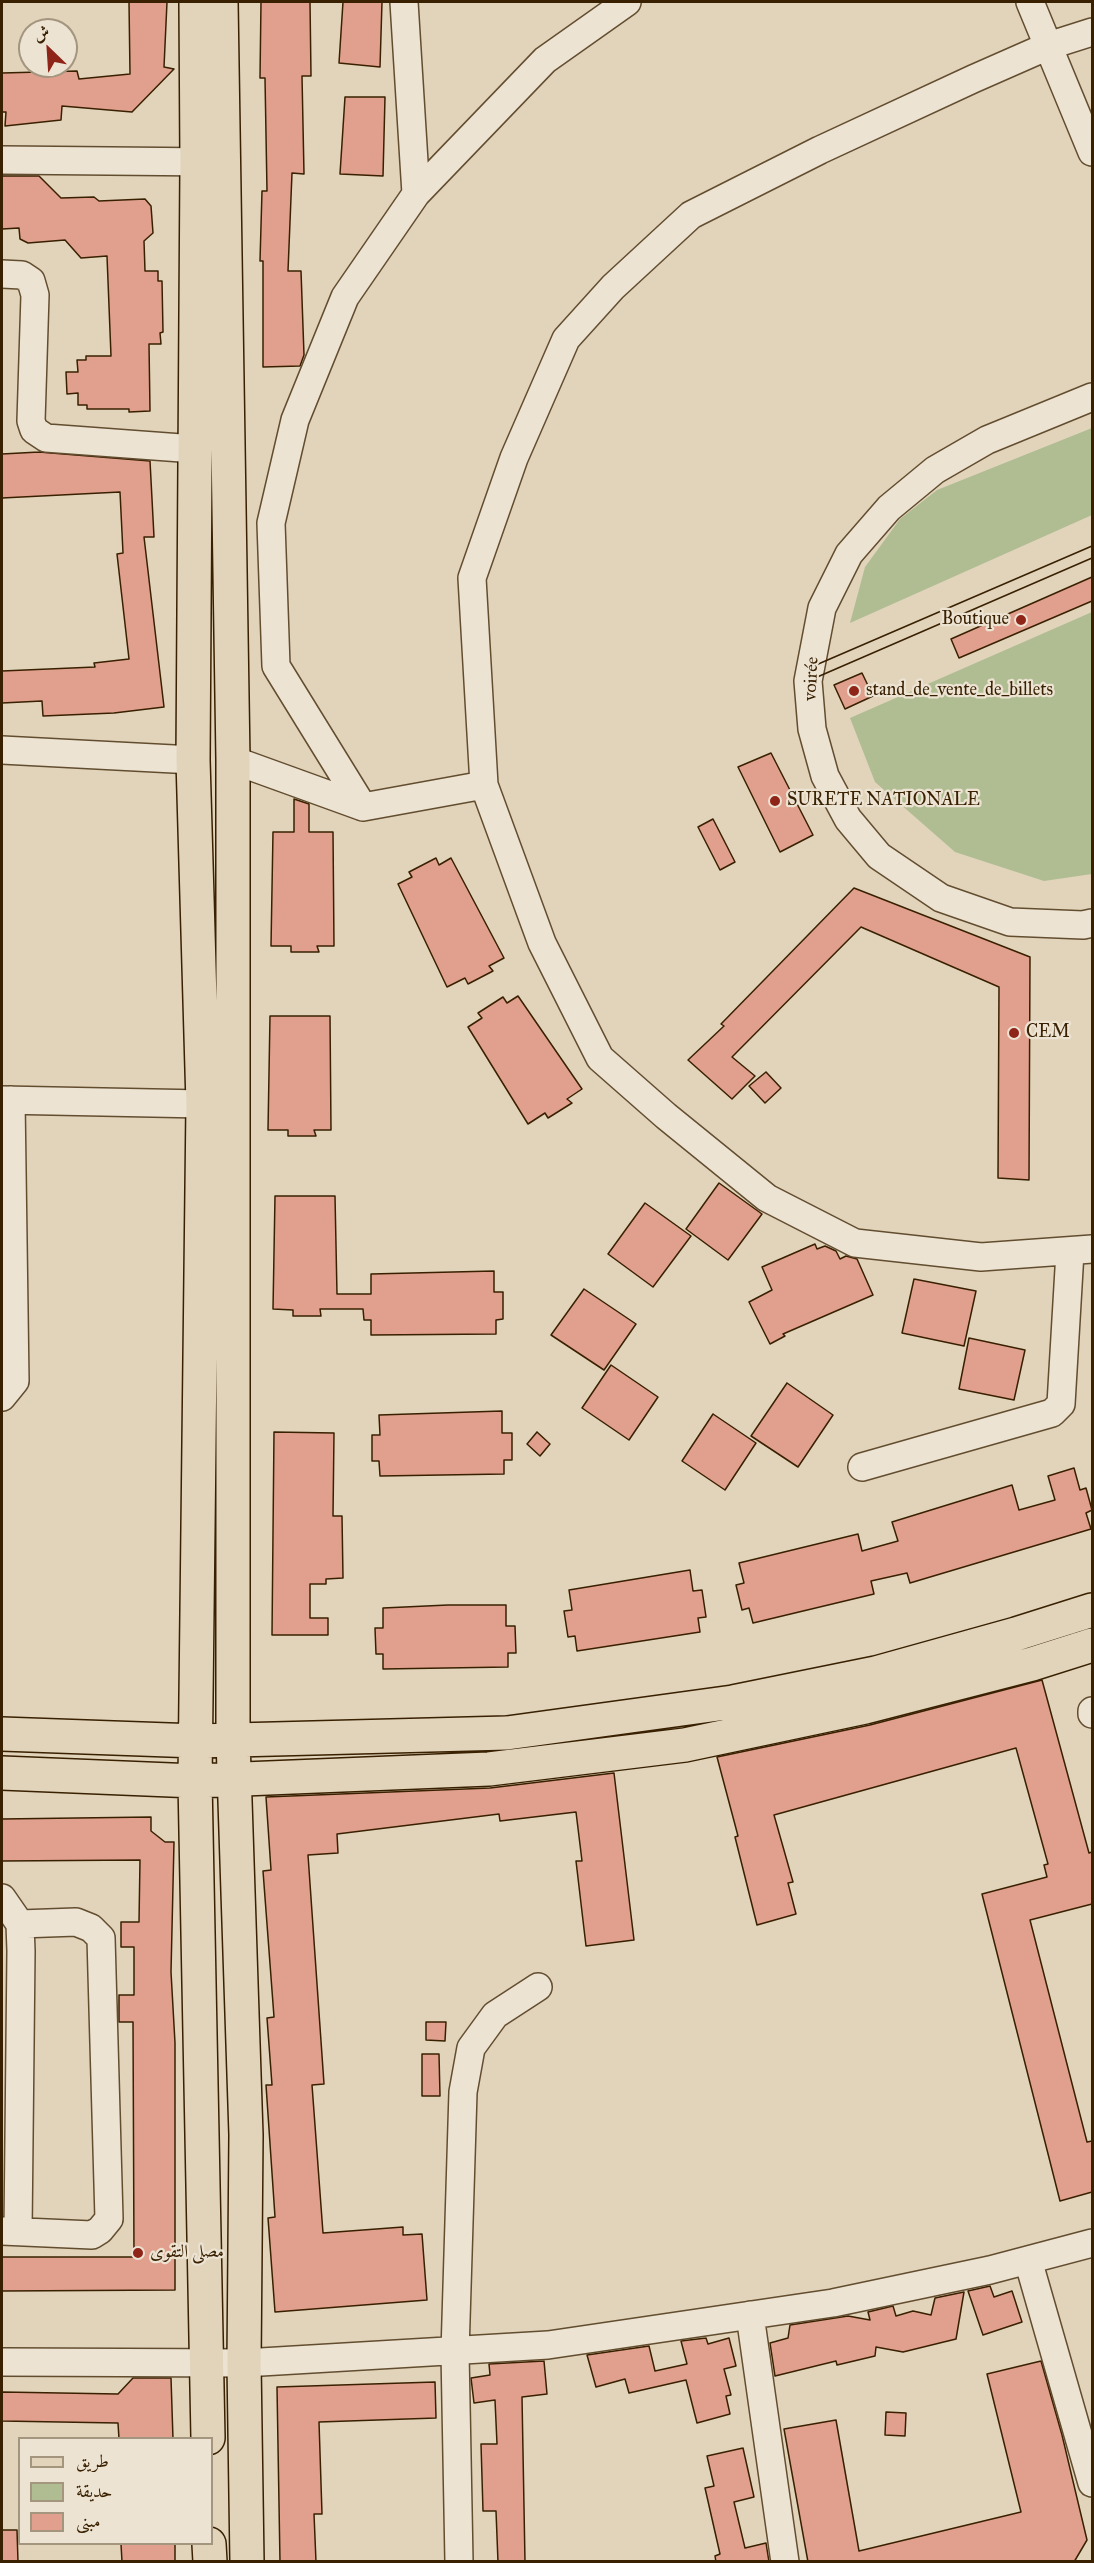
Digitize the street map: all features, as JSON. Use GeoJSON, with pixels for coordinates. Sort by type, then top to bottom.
{"type":"FeatureCollection","features":[{"type":"Feature","properties":{"kind":"main road"},"geometry":{"type":"LineString","coordinates":[[196,2],[210,163],[233,760],[233,1740],[246,2136],[244,2363],[247,2562]]}},
{"type":"Feature","properties":{"kind":"main road"},"geometry":{"type":"LineString","coordinates":[[208,2437],[195,1781],[203,1104],[193,760],[195,449],[221,2]]}},
{"type":"Feature","properties":{"kind":"main road"},"geometry":{"type":"LineString","coordinates":[[2,1734],[197,1741],[507,1733],[733,1702],[876,1672],[1016,1634],[1092,1610]]}},
{"type":"Feature","properties":{"kind":"main road"},"geometry":{"type":"LineString","coordinates":[[2,1773],[195,1781],[489,1769],[685,1745],[865,1707],[1032,1664],[1092,1645]]}},
{"type":"Feature","properties":{"kind":"main road"},"geometry":{"type":"LineString","coordinates":[[209,2545],[210,2562]]}},
{"type":"Feature","properties":{"kind":"street"},"geometry":{"type":"LineString","coordinates":[[404,2],[416,194]]}},
{"type":"Feature","properties":{"kind":"street"},"geometry":{"type":"LineString","coordinates":[[363,807],[276,666],[271,523],[295,420],[345,297],[416,194],[545,60],[627,2]]}},
{"type":"Feature","properties":{"kind":"street"},"geometry":{"type":"LineString","coordinates":[[1030,2],[1092,152]]}},
{"type":"Feature","properties":{"kind":"street"},"geometry":{"type":"LineString","coordinates":[[862,1467],[1052,1413],[1061,1404],[1081,1251],[981,1257],[855,1243],[767,1198],[666,1116],[600,1058],[542,943],[484,785],[472,578],[514,458],[566,339],[613,287],[691,215],[820,150],[1048,46],[1092,32]]}},
{"type":"Feature","properties":{"kind":"street"},"geometry":{"type":"LineString","coordinates":[[2,160],[210,163]]}},
{"type":"Feature","properties":{"kind":"street"},"geometry":{"type":"LineString","coordinates":[[2,274],[22,275],[31,281],[35,295],[31,421],[34,430],[46,438],[195,449]]}},
{"type":"Feature","properties":{"kind":"street","name":"voirée"},"geometry":{"type":"LineString","coordinates":[[1092,397],[987,440],[935,470],[889,508],[849,554],[822,608],[808,681],[812,729],[825,776],[848,819],[879,856],[941,898],[1010,922],[1083,925],[1092,923]]}},
{"type":"Feature","properties":{"kind":"street"},"geometry":{"type":"LineString","coordinates":[[2,750],[193,760]]}},
{"type":"Feature","properties":{"kind":"street"},"geometry":{"type":"LineString","coordinates":[[233,760],[363,807],[484,785]]}},
{"type":"Feature","properties":{"kind":"street"},"geometry":{"type":"LineString","coordinates":[[2,1397],[15,1381],[6,1100],[203,1104]]}},
{"type":"Feature","properties":{"kind":"street"},"geometry":{"type":"LineString","coordinates":[[2,1898],[20,1924],[21,1951],[10,2231],[92,2235],[100,2230],[108,2219],[101,1938],[91,1928],[76,1922],[20,1924]]}},
{"type":"Feature","properties":{"kind":"street"},"geometry":{"type":"LineString","coordinates":[[459,2562],[455,2352],[463,2092],[471,2048],[495,2015],[538,1987]]}},
{"type":"Feature","properties":{"kind":"street"},"geometry":{"type":"LineString","coordinates":[[2,2362],[244,2363],[549,2345],[833,2303],[1028,2260],[1092,2243]]}},
{"type":"Feature","properties":{"kind":"street"},"geometry":{"type":"LineString","coordinates":[[1028,2260],[1092,2483]]}},
{"type":"Feature","properties":{"kind":"street"},"geometry":{"type":"LineString","coordinates":[[750,2314],[785,2562]]}},
{"type":"Feature","properties":{"kind":"green space"},"geometry":{"type":"Polygon","coordinates":[[[1092,428],[1092,515],[850,623],[865,567],[900,519],[937,490],[1092,428]]]}},
{"type":"Feature","properties":{"kind":"green space"},"geometry":{"type":"Polygon","coordinates":[[[1092,612],[1092,874],[1044,881],[955,852],[875,782],[850,718],[1092,612]]]}},
{"type":"Feature","properties":{"kind":"building"},"geometry":{"type":"Polygon","coordinates":[[[129,2],[167,2],[164,67],[174,69],[132,112],[62,106],[61,120],[5,126],[6,112],[2,112],[2,73],[18,73],[18,78],[78,78],[78,75],[79,79],[130,74],[129,2]]]}},
{"type":"Feature","properties":{"kind":"building"},"geometry":{"type":"Polygon","coordinates":[[[261,2],[310,2],[311,76],[302,76],[304,174],[292,173],[288,271],[301,271],[304,355],[300,366],[263,367],[263,261],[260,261],[262,191],[267,191],[265,78],[260,78],[261,2]]]}},
{"type":"Feature","properties":{"kind":"building"},"geometry":{"type":"Polygon","coordinates":[[[343,2],[382,2],[380,67],[339,63],[343,2]]]}},
{"type":"Feature","properties":{"kind":"building"},"geometry":{"type":"Polygon","coordinates":[[[345,97],[385,97],[383,176],[340,174],[345,97]]]}},
{"type":"Feature","properties":{"kind":"building"},"geometry":{"type":"Polygon","coordinates":[[[2,176],[39,176],[61,198],[94,197],[99,201],[145,199],[151,206],[153,233],[144,241],[145,271],[158,271],[158,281],[162,281],[163,332],[160,333],[161,344],[149,344],[150,411],[87,409],[87,405],[78,405],[78,393],[67,394],[66,372],[78,372],[77,360],[86,360],[86,356],[111,356],[107,256],[81,258],[65,240],[28,243],[20,239],[19,228],[2,229],[2,176]]]}},
{"type":"Feature","properties":{"kind":"building"},"geometry":{"type":"Polygon","coordinates":[[[39,452],[150,461],[154,537],[144,537],[164,707],[114,713],[43,716],[42,701],[2,703],[2,671],[95,667],[94,663],[129,659],[117,554],[123,553],[120,492],[2,498],[2,454],[39,452]]]}},
{"type":"Feature","properties":{"kind":"building","name":"Boutique"},"geometry":{"type":"Polygon","coordinates":[[[1092,577],[1092,601],[959,658],[951,639],[1092,577]]]}},
{"type":"Feature","properties":{"kind":"building","name":"stand_de_vente_de_billets"},"geometry":{"type":"Polygon","coordinates":[[[862,673],[873,696],[845,709],[834,685],[862,673]]]}},
{"type":"Feature","properties":{"kind":"building","name":"SURETE NATIONALE"},"geometry":{"type":"Polygon","coordinates":[[[771,753],[813,835],[780,852],[738,767],[771,753]]]}},
{"type":"Feature","properties":{"kind":"building"},"geometry":{"type":"Polygon","coordinates":[[[294,799],[309,804],[309,832],[333,832],[334,946],[317,946],[319,952],[291,952],[291,946],[271,946],[273,832],[294,832],[294,799]]]}},
{"type":"Feature","properties":{"kind":"building"},"geometry":{"type":"Polygon","coordinates":[[[713,819],[735,862],[720,870],[698,827],[713,819]]]}},
{"type":"Feature","properties":{"kind":"building"},"geometry":{"type":"Polygon","coordinates":[[[436,858],[439,865],[451,858],[504,958],[489,966],[493,971],[468,984],[465,978],[447,987],[398,884],[412,877],[409,872],[436,858]]]}},
{"type":"Feature","properties":{"kind":"building","name":"CEM"},"geometry":{"type":"Polygon","coordinates":[[[854,888],[1030,957],[1029,1180],[998,1178],[999,987],[861,927],[732,1057],[755,1076],[732,1099],[688,1060],[724,1026],[721,1024],[854,888]]]}},
{"type":"Feature","properties":{"kind":"building"},"geometry":{"type":"Polygon","coordinates":[[[518,996],[582,1089],[567,1099],[572,1103],[548,1118],[545,1113],[528,1124],[468,1027],[482,1018],[478,1013],[503,997],[507,1003],[518,996]]]}},
{"type":"Feature","properties":{"kind":"building"},"geometry":{"type":"Polygon","coordinates":[[[270,1016],[330,1016],[331,1130],[314,1130],[316,1136],[288,1136],[288,1130],[268,1130],[270,1016]]]}},
{"type":"Feature","properties":{"kind":"building"},"geometry":{"type":"Polygon","coordinates":[[[766,1072],[781,1088],[765,1103],[749,1086],[766,1072]]]}},
{"type":"Feature","properties":{"kind":"building"},"geometry":{"type":"Polygon","coordinates":[[[719,1183],[762,1214],[728,1260],[686,1229],[719,1183]]]}},
{"type":"Feature","properties":{"kind":"building"},"geometry":{"type":"Polygon","coordinates":[[[275,1196],[335,1196],[337,1294],[371,1294],[371,1274],[494,1271],[494,1292],[503,1292],[503,1319],[496,1320],[496,1334],[371,1335],[371,1320],[364,1320],[363,1309],[320,1309],[321,1316],[293,1316],[293,1310],[273,1309],[275,1196]]]}},
{"type":"Feature","properties":{"kind":"building"},"geometry":{"type":"Polygon","coordinates":[[[645,1203],[691,1236],[653,1287],[608,1254],[645,1203]]]}},
{"type":"Feature","properties":{"kind":"building"},"geometry":{"type":"Polygon","coordinates":[[[815,1244],[817,1249],[825,1246],[836,1251],[840,1259],[846,1256],[857,1259],[873,1295],[783,1334],[785,1336],[770,1344],[749,1302],[772,1290],[762,1267],[815,1244]]]}},
{"type":"Feature","properties":{"kind":"building"},"geometry":{"type":"Polygon","coordinates":[[[914,1279],[976,1291],[964,1346],[902,1333],[914,1279]]]}},
{"type":"Feature","properties":{"kind":"building"},"geometry":{"type":"Polygon","coordinates":[[[584,1289],[636,1324],[604,1370],[551,1335],[584,1289]]]}},
{"type":"Feature","properties":{"kind":"building"},"geometry":{"type":"Polygon","coordinates":[[[969,1338],[1025,1350],[1014,1400],[959,1389],[969,1338]]]}},
{"type":"Feature","properties":{"kind":"building"},"geometry":{"type":"Polygon","coordinates":[[[611,1365],[658,1397],[629,1440],[582,1408],[611,1365]]]}},
{"type":"Feature","properties":{"kind":"building"},"geometry":{"type":"Polygon","coordinates":[[[787,1383],[833,1415],[798,1467],[751,1436],[787,1383]]]}},
{"type":"Feature","properties":{"kind":"building"},"geometry":{"type":"Polygon","coordinates":[[[502,1411],[502,1433],[512,1433],[512,1460],[504,1460],[504,1474],[380,1476],[379,1461],[372,1461],[372,1435],[380,1435],[379,1415],[502,1411]]]}},
{"type":"Feature","properties":{"kind":"building"},"geometry":{"type":"Polygon","coordinates":[[[713,1414],[756,1443],[725,1490],[682,1461],[713,1414]]]}},
{"type":"Feature","properties":{"kind":"building"},"geometry":{"type":"Polygon","coordinates":[[[274,1432],[334,1433],[333,1516],[342,1516],[343,1578],[326,1579],[326,1584],[310,1584],[310,1618],[328,1618],[328,1635],[272,1635],[274,1432]]]}},
{"type":"Feature","properties":{"kind":"building"},"geometry":{"type":"Polygon","coordinates":[[[537,1432],[550,1444],[540,1456],[527,1444],[537,1432]]]}},
{"type":"Feature","properties":{"kind":"building"},"geometry":{"type":"Polygon","coordinates":[[[1074,1468],[1080,1490],[1086,1488],[1092,1510],[1086,1513],[1091,1529],[910,1583],[907,1573],[871,1581],[874,1594],[753,1623],[749,1608],[742,1610],[736,1585],[744,1583],[739,1563],[858,1534],[862,1551],[898,1541],[892,1522],[1012,1485],[1019,1510],[1055,1500],[1048,1476],[1074,1468]]]}},
{"type":"Feature","properties":{"kind":"building"},"geometry":{"type":"Polygon","coordinates":[[[690,1570],[693,1591],[702,1590],[706,1617],[698,1618],[700,1632],[577,1651],[575,1636],[568,1637],[564,1611],[572,1610],[569,1590],[690,1570]]]}},
{"type":"Feature","properties":{"kind":"building"},"geometry":{"type":"Polygon","coordinates":[[[506,1605],[506,1626],[515,1626],[516,1653],[508,1653],[508,1667],[383,1669],[383,1654],[376,1654],[375,1628],[383,1628],[383,1608],[506,1605]]]}},
{"type":"Feature","properties":{"kind":"building"},"geometry":{"type":"Polygon","coordinates":[[[1042,1680],[1089,1853],[1092,1852],[1092,1904],[1030,1920],[1087,2142],[1092,2141],[1092,2192],[1060,2201],[982,1894],[1047,1877],[1044,1865],[1048,1864],[1016,1748],[774,1815],[793,1882],[788,1883],[796,1914],[757,1925],[735,1837],[738,1836],[717,1757],[870,1725],[1042,1680]]]}},
{"type":"Feature","properties":{"kind":"building"},"geometry":{"type":"Polygon","coordinates":[[[614,1773],[634,1940],[586,1946],[576,1861],[582,1861],[576,1812],[500,1821],[499,1814],[337,1834],[338,1853],[308,1855],[324,2084],[312,2085],[323,2233],[403,2227],[403,2235],[422,2234],[427,2300],[275,2312],[268,2218],[275,2217],[266,2085],[272,2085],[267,2018],[274,2017],[263,1871],[271,1870],[266,1797],[490,1788],[614,1773]]]}},
{"type":"Feature","properties":{"kind":"building"},"geometry":{"type":"Polygon","coordinates":[[[151,1817],[151,1831],[165,1842],[174,1842],[171,1972],[175,2043],[175,2290],[2,2291],[2,2257],[134,2257],[133,2022],[119,2022],[119,1995],[134,1995],[134,1947],[121,1947],[121,1922],[139,1922],[140,1860],[2,1861],[2,1819],[151,1817]]]}},
{"type":"Feature","properties":{"kind":"building"},"geometry":{"type":"Polygon","coordinates":[[[426,2022],[446,2022],[445,2041],[426,2040],[426,2022]]]}},
{"type":"Feature","properties":{"kind":"building"},"geometry":{"type":"Polygon","coordinates":[[[422,2054],[439,2054],[440,2096],[422,2096],[422,2054]]]}},
{"type":"Feature","properties":{"kind":"building"},"geometry":{"type":"Polygon","coordinates":[[[990,2286],[994,2297],[1012,2291],[1022,2322],[983,2335],[968,2291],[990,2286]]]}},
{"type":"Feature","properties":{"kind":"building"},"geometry":{"type":"Polygon","coordinates":[[[964,2292],[956,2339],[903,2352],[876,2347],[875,2356],[837,2365],[836,2361],[775,2376],[770,2343],[788,2338],[790,2325],[848,2316],[870,2320],[868,2312],[893,2306],[896,2316],[913,2311],[931,2315],[935,2298],[964,2292]]]}},
{"type":"Feature","properties":{"kind":"building"},"geometry":{"type":"Polygon","coordinates":[[[706,2338],[708,2344],[729,2338],[736,2366],[724,2369],[731,2395],[726,2396],[730,2414],[697,2423],[686,2380],[629,2393],[625,2379],[596,2387],[587,2355],[649,2346],[655,2371],[687,2364],[681,2341],[706,2338]]]}},
{"type":"Feature","properties":{"kind":"building"},"geometry":{"type":"Polygon","coordinates":[[[544,2361],[547,2394],[522,2397],[525,2562],[498,2562],[496,2511],[483,2511],[481,2444],[497,2444],[495,2400],[474,2403],[471,2378],[490,2375],[489,2364],[544,2361]]]}},
{"type":"Feature","properties":{"kind":"building"},"geometry":{"type":"Polygon","coordinates":[[[1041,2361],[1062,2435],[1087,2540],[1074,2562],[808,2562],[784,2429],[836,2420],[859,2551],[1021,2512],[987,2374],[1041,2361]]]}},
{"type":"Feature","properties":{"kind":"building"},"geometry":{"type":"Polygon","coordinates":[[[133,2378],[171,2378],[173,2437],[119,2437],[118,2423],[2,2421],[2,2392],[118,2394],[133,2378]]]}},
{"type":"Feature","properties":{"kind":"building"},"geometry":{"type":"Polygon","coordinates":[[[435,2382],[436,2418],[319,2422],[322,2514],[314,2514],[316,2562],[280,2562],[277,2387],[435,2382]]]}},
{"type":"Feature","properties":{"kind":"building"},"geometry":{"type":"Polygon","coordinates":[[[886,2412],[906,2413],[905,2436],[885,2435],[886,2412]]]}},
{"type":"Feature","properties":{"kind":"building"},"geometry":{"type":"Polygon","coordinates":[[[743,2448],[754,2497],[734,2502],[745,2548],[766,2543],[769,2562],[716,2562],[715,2556],[720,2554],[705,2488],[714,2486],[707,2456],[743,2448]]]}},
{"type":"Feature","properties":{"kind":"building"},"geometry":{"type":"Polygon","coordinates":[[[2,2530],[17,2530],[18,2562],[2,2562],[2,2530]]]}},
{"type":"Feature","properties":{"kind":"building"},"geometry":{"type":"Polygon","coordinates":[[[121,2545],[175,2545],[175,2562],[122,2562],[121,2545]]]}},
{"type":"Feature","properties":{"kind":"tram line"},"geometry":{"type":"LineString","coordinates":[[809,668],[1092,546]]}},
{"type":"Feature","properties":{"kind":"tram line"},"geometry":{"type":"LineString","coordinates":[[808,681],[1092,558]]}},
{"type":"Feature","properties":{"kind":"place","name":"Boutique"},"geometry":{"type":"Point","coordinates":[1021,620]}},
{"type":"Feature","properties":{"kind":"place","name":"stand_de_vente_de_billets"},"geometry":{"type":"Point","coordinates":[854,691]}},
{"type":"Feature","properties":{"kind":"place","name":"SURETE NATIONALE"},"geometry":{"type":"Point","coordinates":[775,801]}},
{"type":"Feature","properties":{"kind":"place","name":"CEM"},"geometry":{"type":"Point","coordinates":[1014,1033]}},
{"type":"Feature","properties":{"kind":"place","name":"مصلى التقوى"},"geometry":{"type":"Point","coordinates":[138,2253]}}]}
